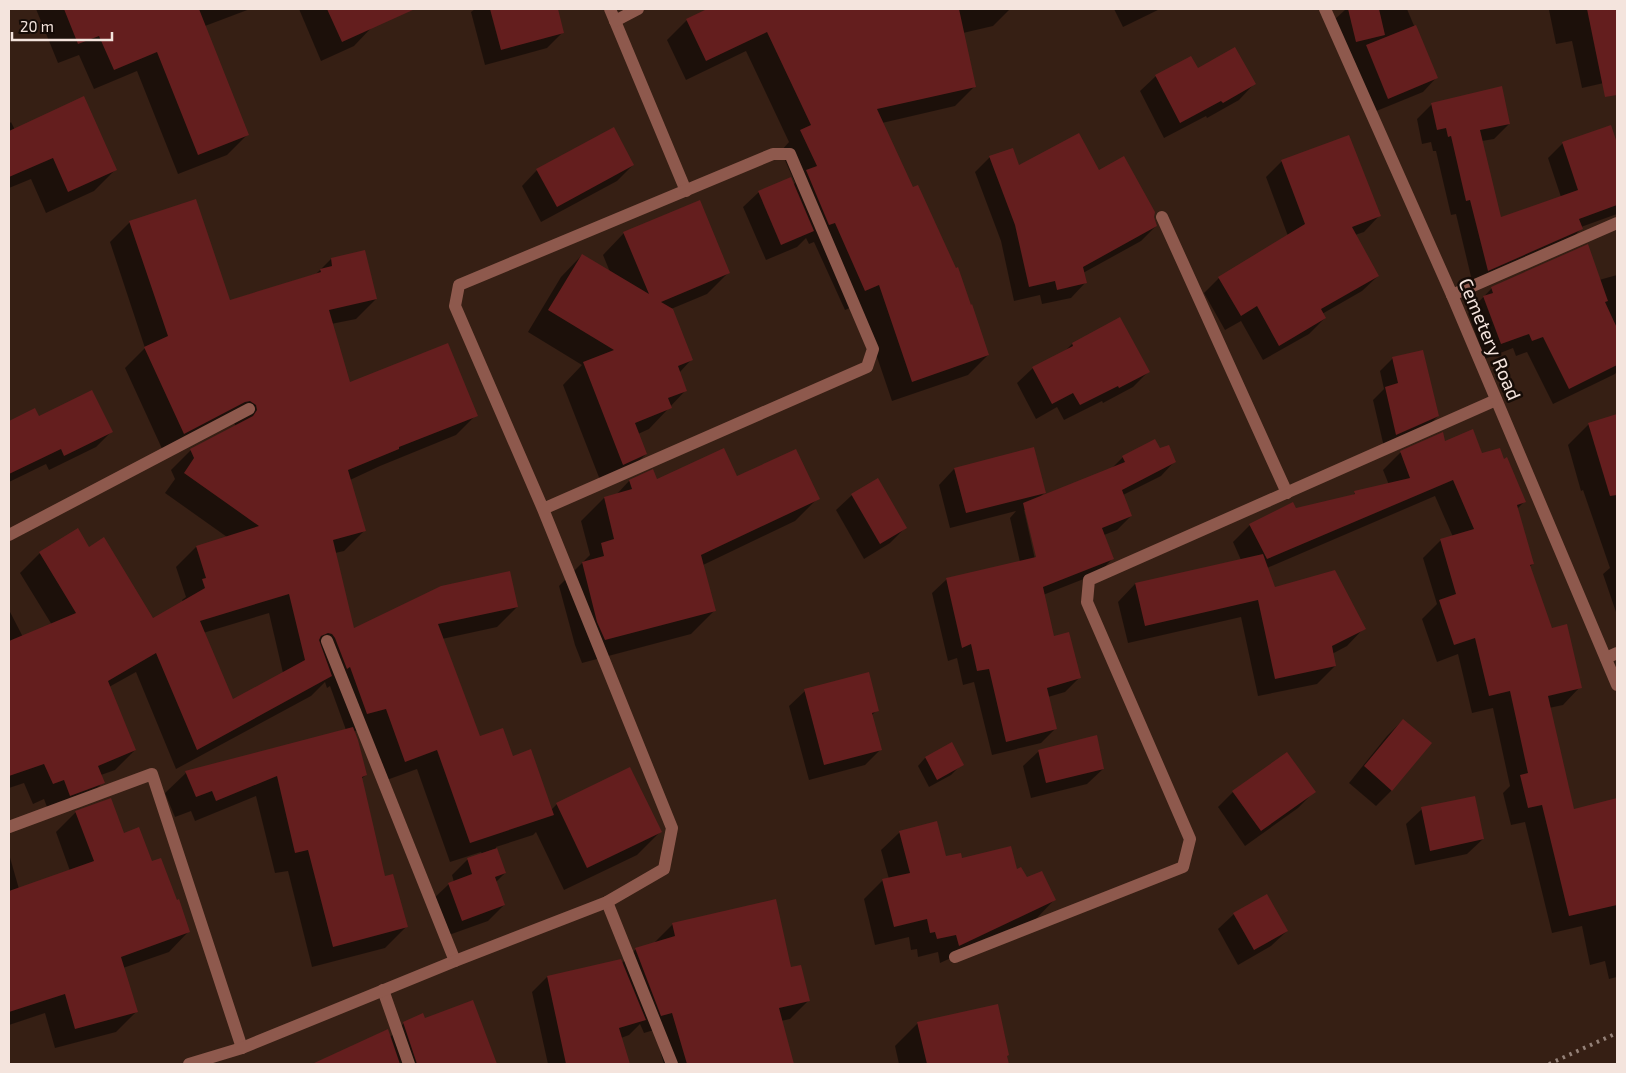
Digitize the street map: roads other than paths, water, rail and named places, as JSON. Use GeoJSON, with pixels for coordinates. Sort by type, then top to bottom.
{"type":"FeatureCollection","features":[{"type":"Feature","properties":{"kind":"street"},"geometry":{"type":"LineString","coordinates":[[610,9],[686,191]]}},
{"type":"Feature","properties":{"kind":"street"},"geometry":{"type":"LineString","coordinates":[[615,21],[638,9]]}},
{"type":"Feature","properties":{"kind":"street","name":"Cemetery Road"},"geometry":{"type":"LineString","coordinates":[[1325,9],[1452,295],[1496,400],[1612,656],[1617,685]]}},
{"type":"Feature","properties":{"kind":"street"},"geometry":{"type":"LineString","coordinates":[[189,1064],[242,1048],[455,961],[607,902],[664,869],[672,828],[543,509],[455,306],[459,285],[773,154],[790,154],[873,348],[867,367],[543,509]]}},
{"type":"Feature","properties":{"kind":"street"},"geometry":{"type":"LineString","coordinates":[[1162,217],[1287,493]]}},
{"type":"Feature","properties":{"kind":"street"},"geometry":{"type":"LineString","coordinates":[[1452,295],[1617,223]]}},
{"type":"Feature","properties":{"kind":"street"},"geometry":{"type":"LineString","coordinates":[[955,957],[1183,867],[1190,839],[1088,602],[1089,580],[1496,400]]}},
{"type":"Feature","properties":{"kind":"street"},"geometry":{"type":"LineString","coordinates":[[9,535],[249,408]]}},
{"type":"Feature","properties":{"kind":"street"},"geometry":{"type":"LineString","coordinates":[[327,641],[455,961]]}},
{"type":"Feature","properties":{"kind":"street"},"geometry":{"type":"LineString","coordinates":[[9,827],[152,774],[242,1048]]}},
{"type":"Feature","properties":{"kind":"street"},"geometry":{"type":"LineString","coordinates":[[607,902],[672,1064]]}},
{"type":"Feature","properties":{"kind":"street"},"geometry":{"type":"LineString","coordinates":[[383,990],[409,1064]]}},
{"type":"Feature","properties":{"kind":"railway"},"geometry":{"type":"LineString","coordinates":[[1549,1064],[1617,1033]]}}]}
